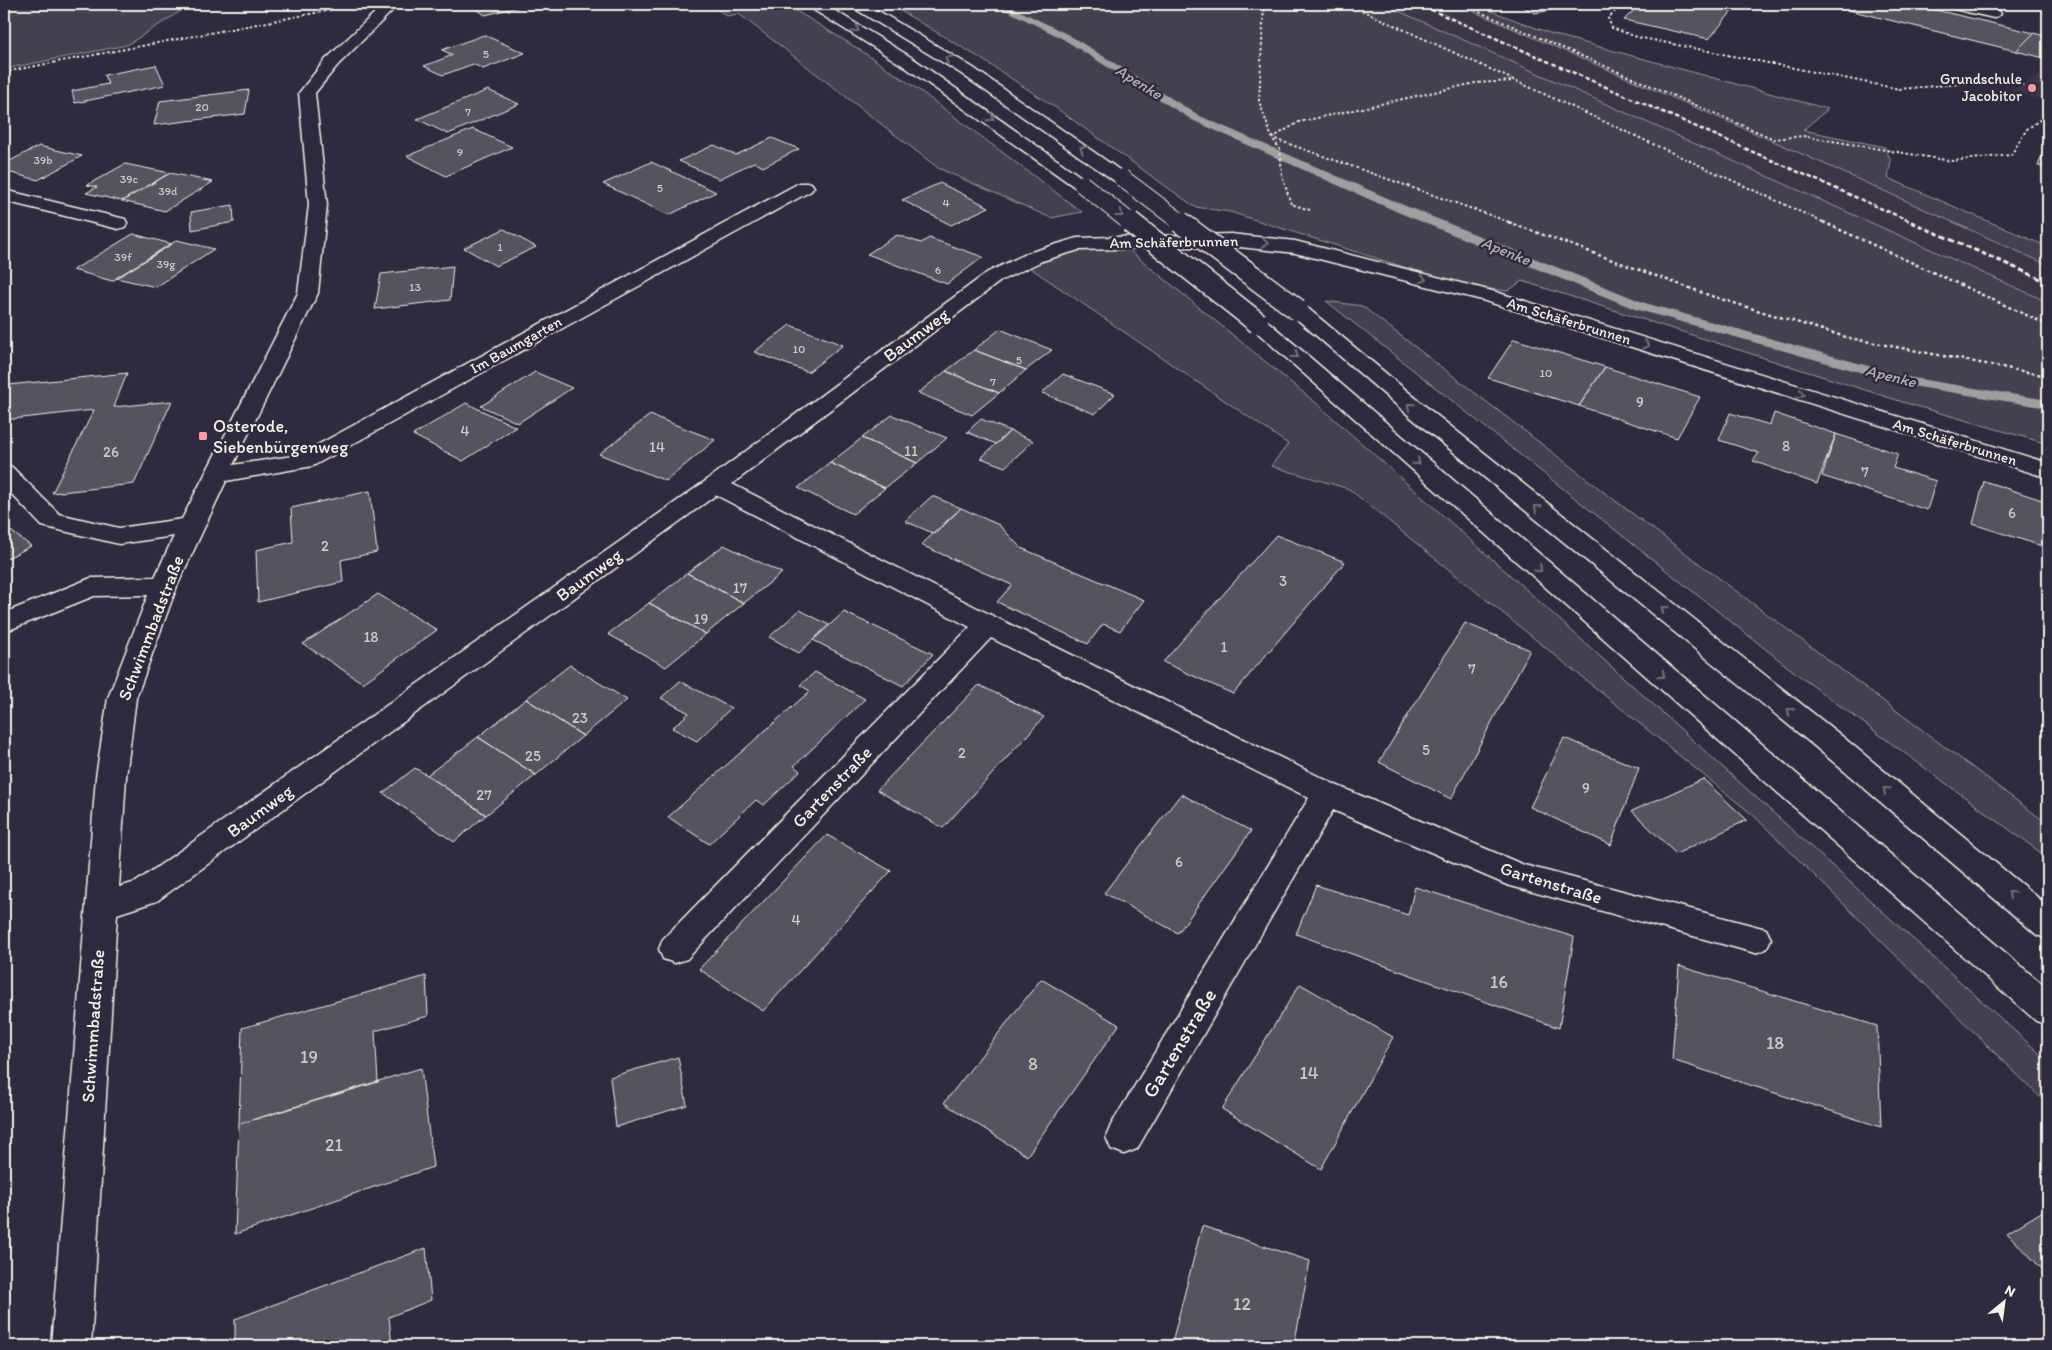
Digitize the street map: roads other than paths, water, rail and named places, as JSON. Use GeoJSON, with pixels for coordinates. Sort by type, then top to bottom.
{"type":"FeatureCollection","features":[{"type":"Feature","properties":{"kind":"main road","name":"Schwimmbadstraße"},"geometry":{"type":"LineString","coordinates":[[71,1346],[110,777],[122,698],[164,586],[191,526],[308,293],[318,205],[307,93],[331,63],[392,4]]}},
{"type":"Feature","properties":{"kind":"main road"},"geometry":{"type":"LineString","coordinates":[[814,4],[908,62],[1082,184],[1258,323],[2048,1010]]}},
{"type":"Feature","properties":{"kind":"main road"},"geometry":{"type":"LineString","coordinates":[[857,4],[966,70],[1122,178],[1298,310],[1422,415],[1828,741],[2048,925]]}},
{"type":"Feature","properties":{"kind":"main road"},"geometry":{"type":"LineString","coordinates":[[1950,4],[1994,14]]}},
{"type":"Feature","properties":{"kind":"main road","name":"Im Baumgarten"},"geometry":{"type":"LineString","coordinates":[[216,475],[305,461],[805,187]]}},
{"type":"Feature","properties":{"kind":"main road"},"geometry":{"type":"LineString","coordinates":[[4,196],[118,223]]}},
{"type":"Feature","properties":{"kind":"main road","name":"Am Schäferbrunnen"},"geometry":{"type":"LineString","coordinates":[[1077,244],[1231,240],[1295,247],[1489,296],[2048,471]]}},
{"type":"Feature","properties":{"kind":"main road","name":"Baumweg"},"geometry":{"type":"LineString","coordinates":[[101,906],[146,892],[716,485],[995,276],[1035,257],[1077,244]]}},
{"type":"Feature","properties":{"kind":"main road"},"geometry":{"type":"LineString","coordinates":[[4,472],[51,520],[119,536],[191,526]]}},
{"type":"Feature","properties":{"kind":"main road","name":"Gartenstraße"},"geometry":{"type":"LineString","coordinates":[[716,485],[988,625],[1327,794],[1518,876],[1755,939]]}},
{"type":"Feature","properties":{"kind":"main road"},"geometry":{"type":"LineString","coordinates":[[4,623],[91,587],[164,586]]}},
{"type":"Feature","properties":{"kind":"main road","name":"Gartenstraße"},"geometry":{"type":"LineString","coordinates":[[675,949],[988,625]]}},
{"type":"Feature","properties":{"kind":"main road","name":"Gartenstraße"},"geometry":{"type":"LineString","coordinates":[[1124,1137],[1327,794]]}},
{"type":"Feature","properties":{"kind":"waterway","name":"Apenke"},"geometry":{"type":"LineString","coordinates":[[999,4],[1066,37],[1196,118],[1404,210],[1640,306],[1906,381],[2048,404]]}},
{"type":"Feature","properties":{"kind":"railway"},"geometry":{"type":"LineString","coordinates":[[1418,4],[1914,223]]}},
{"type":"Feature","properties":{"kind":"railway"},"geometry":{"type":"LineString","coordinates":[[1911,222],[2048,282]]}},
{"type":"Feature","properties":{"kind":"place","name":"Grundschule Jacobitor"},"geometry":{"type":"Point","coordinates":[2032,88]}},
{"type":"Feature","properties":{"kind":"place","name":"Osterode, Siebenbürgenweg"},"geometry":{"type":"Point","coordinates":[203,436]}}]}
